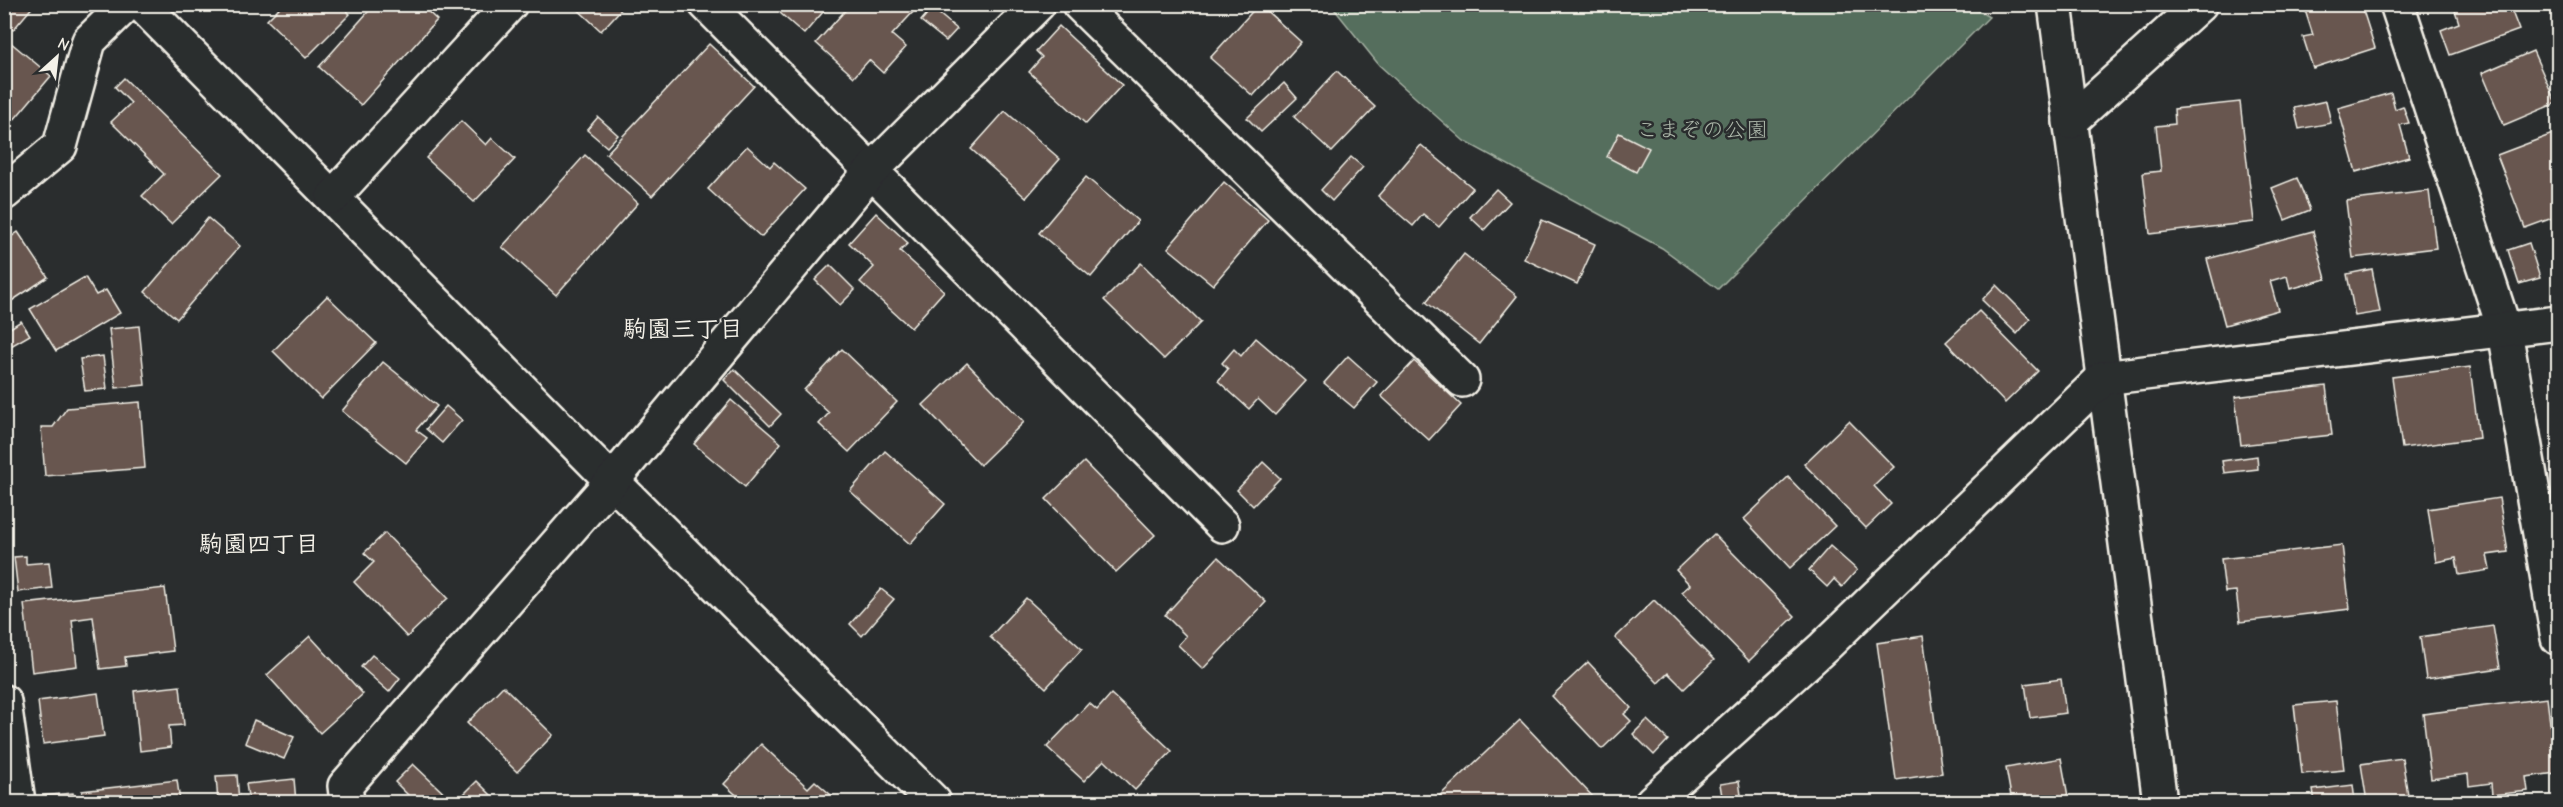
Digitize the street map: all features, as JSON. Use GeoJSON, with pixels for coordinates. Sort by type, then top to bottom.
{"type":"FeatureCollection","features":[{"type":"Feature","properties":{"kind":"street"},"geometry":{"type":"LineString","coordinates":[[4,194],[60,146],[89,41],[127,4]]}},
{"type":"Feature","properties":{"kind":"street"},"geometry":{"type":"LineString","coordinates":[[141,4],[612,481],[934,802]]}},
{"type":"Feature","properties":{"kind":"street"},"geometry":{"type":"LineString","coordinates":[[333,197],[510,4]]}},
{"type":"Feature","properties":{"kind":"street"},"geometry":{"type":"LineString","coordinates":[[706,4],[1222,525]]}},
{"type":"Feature","properties":{"kind":"street"},"geometry":{"type":"LineString","coordinates":[[347,802],[345,786],[612,481],[872,170],[1038,4]]}},
{"type":"Feature","properties":{"kind":"street"},"geometry":{"type":"LineString","coordinates":[[1079,4],[1462,380]]}},
{"type":"Feature","properties":{"kind":"street"},"geometry":{"type":"LineString","coordinates":[[2055,4],[2160,802]]}},
{"type":"Feature","properties":{"kind":"street"},"geometry":{"type":"LineString","coordinates":[[2070,122],[2200,4]]}},
{"type":"Feature","properties":{"kind":"street"},"geometry":{"type":"LineString","coordinates":[[2397,4],[2505,330],[2559,638]]}},
{"type":"Feature","properties":{"kind":"street"},"geometry":{"type":"LineString","coordinates":[[1652,802],[1824,647],[2103,378],[2559,323]]}},
{"type":"Feature","properties":{"kind":"street"},"geometry":{"type":"LineString","coordinates":[[4,702],[18,802]]}},
{"type":"Feature","properties":{"kind":"green space","name":"こまぞの公園"},"geometry":{"type":"Polygon","coordinates":[[[1967,4],[1989,17],[1718,289],[1662,248],[1464,141],[1379,65],[1331,5],[1967,4]]]}},
{"type":"Feature","properties":{"kind":"building"},"geometry":{"type":"Polygon","coordinates":[[[4,4],[35,4],[13,30],[4,23],[4,4]]]}},
{"type":"Feature","properties":{"kind":"building"},"geometry":{"type":"Polygon","coordinates":[[[283,4],[340,4],[350,14],[306,58],[267,20],[283,4]]]}},
{"type":"Feature","properties":{"kind":"building"},"geometry":{"type":"Polygon","coordinates":[[[375,4],[420,4],[437,20],[361,105],[319,67],[375,4]]]}},
{"type":"Feature","properties":{"kind":"building"},"geometry":{"type":"Polygon","coordinates":[[[572,4],[626,4],[601,31],[572,4]]]}},
{"type":"Feature","properties":{"kind":"building"},"geometry":{"type":"Polygon","coordinates":[[[788,4],[830,4],[804,34],[780,13],[788,4]]]}},
{"type":"Feature","properties":{"kind":"building"},"geometry":{"type":"Polygon","coordinates":[[[851,4],[907,4],[914,11],[892,35],[906,47],[883,73],[869,60],[854,77],[816,43],[851,4]]]}},
{"type":"Feature","properties":{"kind":"building"},"geometry":{"type":"Polygon","coordinates":[[[1259,4],[1301,42],[1253,96],[1210,58],[1259,4]]]}},
{"type":"Feature","properties":{"kind":"building"},"geometry":{"type":"Polygon","coordinates":[[[2303,4],[2361,4],[2375,48],[2313,68],[2303,37],[2313,35],[2303,4]]]}},
{"type":"Feature","properties":{"kind":"building"},"geometry":{"type":"Polygon","coordinates":[[[2453,4],[2509,4],[2519,30],[2450,55],[2441,30],[2459,23],[2453,4]]]}},
{"type":"Feature","properties":{"kind":"building"},"geometry":{"type":"Polygon","coordinates":[[[932,8],[957,29],[946,41],[921,21],[932,8]]]}},
{"type":"Feature","properties":{"kind":"building"},"geometry":{"type":"Polygon","coordinates":[[[1059,26],[1122,85],[1086,124],[1029,72],[1042,57],[1036,51],[1059,26]]]}},
{"type":"Feature","properties":{"kind":"building"},"geometry":{"type":"Polygon","coordinates":[[[4,37],[51,76],[13,121],[4,113],[4,37]]]}},
{"type":"Feature","properties":{"kind":"building"},"geometry":{"type":"Polygon","coordinates":[[[709,44],[754,86],[652,196],[606,154],[709,44]]]}},
{"type":"Feature","properties":{"kind":"building"},"geometry":{"type":"Polygon","coordinates":[[[2533,51],[2556,103],[2504,125],[2482,73],[2533,51]]]}},
{"type":"Feature","properties":{"kind":"building"},"geometry":{"type":"Polygon","coordinates":[[[1337,71],[1375,107],[1332,152],[1294,117],[1337,71]]]}},
{"type":"Feature","properties":{"kind":"building"},"geometry":{"type":"Polygon","coordinates":[[[124,78],[222,174],[171,224],[142,196],[164,174],[111,122],[131,103],[115,87],[124,78]]]}},
{"type":"Feature","properties":{"kind":"building"},"geometry":{"type":"Polygon","coordinates":[[[1284,83],[1297,98],[1261,132],[1247,118],[1284,83]]]}},
{"type":"Feature","properties":{"kind":"building"},"geometry":{"type":"Polygon","coordinates":[[[2391,93],[2395,109],[2403,106],[2409,123],[2400,125],[2409,157],[2356,172],[2338,108],[2391,93]]]}},
{"type":"Feature","properties":{"kind":"building"},"geometry":{"type":"Polygon","coordinates":[[[2326,101],[2331,123],[2299,129],[2294,108],[2326,101]]]}},
{"type":"Feature","properties":{"kind":"building"},"geometry":{"type":"Polygon","coordinates":[[[2240,102],[2254,222],[2150,234],[2143,173],[2161,171],[2156,126],[2175,124],[2174,109],[2240,102]]]}},
{"type":"Feature","properties":{"kind":"building"},"geometry":{"type":"Polygon","coordinates":[[[1005,111],[1060,159],[1026,198],[971,149],[1005,111]]]}},
{"type":"Feature","properties":{"kind":"building"},"geometry":{"type":"Polygon","coordinates":[[[598,117],[618,135],[607,147],[587,130],[598,117]]]}},
{"type":"Feature","properties":{"kind":"building"},"geometry":{"type":"Polygon","coordinates":[[[461,121],[486,145],[492,138],[515,159],[474,202],[426,158],[461,121]]]}},
{"type":"Feature","properties":{"kind":"building"},"geometry":{"type":"Polygon","coordinates":[[[2558,132],[2558,216],[2525,228],[2497,155],[2558,132]]]}},
{"type":"Feature","properties":{"kind":"building"},"geometry":{"type":"Polygon","coordinates":[[[1619,133],[1649,148],[1636,172],[1607,157],[1619,133]]]}},
{"type":"Feature","properties":{"kind":"building"},"geometry":{"type":"Polygon","coordinates":[[[1421,145],[1473,188],[1439,227],[1423,214],[1413,226],[1378,196],[1421,145]]]}},
{"type":"Feature","properties":{"kind":"building"},"geometry":{"type":"Polygon","coordinates":[[[747,146],[770,167],[774,162],[805,189],[761,237],[708,189],[747,146]]]}},
{"type":"Feature","properties":{"kind":"building"},"geometry":{"type":"Polygon","coordinates":[[[585,155],[638,203],[556,295],[502,247],[585,155]]]}},
{"type":"Feature","properties":{"kind":"building"},"geometry":{"type":"Polygon","coordinates":[[[1351,157],[1363,167],[1332,201],[1321,190],[1351,157]]]}},
{"type":"Feature","properties":{"kind":"building"},"geometry":{"type":"Polygon","coordinates":[[[1086,177],[1138,221],[1091,277],[1039,233],[1086,177]]]}},
{"type":"Feature","properties":{"kind":"building"},"geometry":{"type":"Polygon","coordinates":[[[2297,178],[2310,210],[2285,220],[2272,188],[2297,178]]]}},
{"type":"Feature","properties":{"kind":"building"},"geometry":{"type":"Polygon","coordinates":[[[1224,182],[1268,220],[1213,285],[1168,248],[1224,182]]]}},
{"type":"Feature","properties":{"kind":"building"},"geometry":{"type":"Polygon","coordinates":[[[1496,189],[1510,202],[1484,230],[1470,217],[1496,189]]]}},
{"type":"Feature","properties":{"kind":"building"},"geometry":{"type":"Polygon","coordinates":[[[2429,191],[2436,248],[2353,258],[2346,201],[2429,191]]]}},
{"type":"Feature","properties":{"kind":"building"},"geometry":{"type":"Polygon","coordinates":[[[876,213],[908,243],[900,251],[944,291],[911,328],[860,282],[874,267],[849,243],[876,213]]]}},
{"type":"Feature","properties":{"kind":"building"},"geometry":{"type":"Polygon","coordinates":[[[208,218],[240,246],[177,319],[145,292],[208,218]]]}},
{"type":"Feature","properties":{"kind":"building"},"geometry":{"type":"Polygon","coordinates":[[[1542,220],[1595,244],[1577,284],[1524,259],[1542,220]]]}},
{"type":"Feature","properties":{"kind":"building"},"geometry":{"type":"Polygon","coordinates":[[[2313,231],[2326,279],[2290,289],[2287,276],[2270,281],[2278,310],[2225,325],[2207,259],[2313,231]]]}},
{"type":"Feature","properties":{"kind":"building"},"geometry":{"type":"Polygon","coordinates":[[[18,232],[48,277],[4,306],[4,242],[18,232]]]}},
{"type":"Feature","properties":{"kind":"building"},"geometry":{"type":"Polygon","coordinates":[[[2529,243],[2540,278],[2519,284],[2508,250],[2529,243]]]}},
{"type":"Feature","properties":{"kind":"building"},"geometry":{"type":"Polygon","coordinates":[[[1464,254],[1517,296],[1479,344],[1426,302],[1464,254]]]}},
{"type":"Feature","properties":{"kind":"building"},"geometry":{"type":"Polygon","coordinates":[[[1141,263],[1201,322],[1164,359],[1104,300],[1141,263]]]}},
{"type":"Feature","properties":{"kind":"building"},"geometry":{"type":"Polygon","coordinates":[[[830,265],[855,290],[840,305],[815,280],[830,265]]]}},
{"type":"Feature","properties":{"kind":"building"},"geometry":{"type":"Polygon","coordinates":[[[2372,269],[2380,312],[2355,316],[2347,274],[2372,269]]]}},
{"type":"Feature","properties":{"kind":"building"},"geometry":{"type":"Polygon","coordinates":[[[85,277],[96,295],[106,290],[120,313],[56,351],[30,309],[85,277]]]}},
{"type":"Feature","properties":{"kind":"building"},"geometry":{"type":"Polygon","coordinates":[[[1996,285],[2030,319],[2017,334],[1982,300],[1996,285]]]}},
{"type":"Feature","properties":{"kind":"building"},"geometry":{"type":"Polygon","coordinates":[[[327,296],[376,343],[321,399],[273,351],[327,296]]]}},
{"type":"Feature","properties":{"kind":"building"},"geometry":{"type":"Polygon","coordinates":[[[1979,311],[2038,371],[2005,403],[1946,342],[1979,311]]]}},
{"type":"Feature","properties":{"kind":"building"},"geometry":{"type":"Polygon","coordinates":[[[21,321],[30,335],[4,350],[4,332],[21,321]]]}},
{"type":"Feature","properties":{"kind":"building"},"geometry":{"type":"Polygon","coordinates":[[[139,326],[145,385],[116,388],[109,329],[139,326]]]}},
{"type":"Feature","properties":{"kind":"building"},"geometry":{"type":"Polygon","coordinates":[[[1256,338],[1306,381],[1275,415],[1258,399],[1249,409],[1218,381],[1228,369],[1222,363],[1234,349],[1241,356],[1256,338]]]}},
{"type":"Feature","properties":{"kind":"building"},"geometry":{"type":"Polygon","coordinates":[[[842,349],[897,402],[849,452],[819,424],[829,413],[804,390],[842,349]]]}},
{"type":"Feature","properties":{"kind":"building"},"geometry":{"type":"Polygon","coordinates":[[[103,356],[107,389],[85,391],[80,359],[103,356]]]}},
{"type":"Feature","properties":{"kind":"building"},"geometry":{"type":"Polygon","coordinates":[[[1348,356],[1377,382],[1354,408],[1324,383],[1348,356]]]}},
{"type":"Feature","properties":{"kind":"building"},"geometry":{"type":"Polygon","coordinates":[[[1414,361],[1461,405],[1429,440],[1381,396],[1414,361]]]}},
{"type":"Feature","properties":{"kind":"building"},"geometry":{"type":"Polygon","coordinates":[[[383,362],[437,406],[416,430],[427,438],[406,463],[342,411],[383,362]]]}},
{"type":"Feature","properties":{"kind":"building"},"geometry":{"type":"Polygon","coordinates":[[[967,363],[1024,422],[980,465],[923,405],[967,363]]]}},
{"type":"Feature","properties":{"kind":"building"},"geometry":{"type":"Polygon","coordinates":[[[2470,367],[2479,438],[2402,448],[2392,377],[2470,367]]]}},
{"type":"Feature","properties":{"kind":"building"},"geometry":{"type":"Polygon","coordinates":[[[734,369],[781,414],[770,426],[724,380],[734,369]]]}},
{"type":"Feature","properties":{"kind":"building"},"geometry":{"type":"Polygon","coordinates":[[[2326,386],[2332,435],[2241,445],[2235,397],[2326,386]]]}},
{"type":"Feature","properties":{"kind":"building"},"geometry":{"type":"Polygon","coordinates":[[[731,400],[781,443],[745,487],[694,444],[731,400]]]}},
{"type":"Feature","properties":{"kind":"building"},"geometry":{"type":"Polygon","coordinates":[[[140,402],[145,468],[45,476],[41,427],[53,427],[67,408],[140,402]]]}},
{"type":"Feature","properties":{"kind":"building"},"geometry":{"type":"Polygon","coordinates":[[[446,406],[462,420],[442,443],[426,429],[446,406]]]}},
{"type":"Feature","properties":{"kind":"building"},"geometry":{"type":"Polygon","coordinates":[[[1849,421],[1894,467],[1874,486],[1891,504],[1866,528],[1804,464],[1849,421]]]}},
{"type":"Feature","properties":{"kind":"building"},"geometry":{"type":"Polygon","coordinates":[[[885,451],[945,504],[910,544],[850,491],[885,451]]]}},
{"type":"Feature","properties":{"kind":"building"},"geometry":{"type":"Polygon","coordinates":[[[2257,456],[2258,469],[2224,473],[2222,461],[2257,456]]]}},
{"type":"Feature","properties":{"kind":"building"},"geometry":{"type":"Polygon","coordinates":[[[1084,462],[1155,535],[1116,572],[1046,499],[1084,462]]]}},
{"type":"Feature","properties":{"kind":"building"},"geometry":{"type":"Polygon","coordinates":[[[1263,462],[1280,478],[1253,506],[1237,490],[1263,462]]]}},
{"type":"Feature","properties":{"kind":"building"},"geometry":{"type":"Polygon","coordinates":[[[1788,477],[1835,526],[1790,568],[1744,519],[1788,477]]]}},
{"type":"Feature","properties":{"kind":"building"},"geometry":{"type":"Polygon","coordinates":[[[2499,498],[2508,552],[2487,555],[2490,570],[2459,575],[2456,558],[2436,562],[2428,509],[2499,498]]]}},
{"type":"Feature","properties":{"kind":"building"},"geometry":{"type":"Polygon","coordinates":[[[385,533],[448,598],[407,637],[354,582],[374,562],[364,553],[385,533]]]}},
{"type":"Feature","properties":{"kind":"building"},"geometry":{"type":"Polygon","coordinates":[[[1714,534],[1795,616],[1749,661],[1682,592],[1690,585],[1676,570],[1714,534]]]}},
{"type":"Feature","properties":{"kind":"building"},"geometry":{"type":"Polygon","coordinates":[[[2342,545],[2350,609],[2240,622],[2236,591],[2225,592],[2221,559],[2342,545]]]}},
{"type":"Feature","properties":{"kind":"building"},"geometry":{"type":"Polygon","coordinates":[[[1830,546],[1857,570],[1842,587],[1834,579],[1827,587],[1809,570],[1830,546]]]}},
{"type":"Feature","properties":{"kind":"building"},"geometry":{"type":"Polygon","coordinates":[[[26,556],[26,564],[49,562],[52,588],[18,592],[14,557],[26,556]]]}},
{"type":"Feature","properties":{"kind":"building"},"geometry":{"type":"Polygon","coordinates":[[[1218,557],[1266,602],[1203,669],[1178,645],[1186,636],[1165,615],[1218,557]]]}},
{"type":"Feature","properties":{"kind":"building"},"geometry":{"type":"Polygon","coordinates":[[[165,588],[173,651],[125,657],[126,666],[100,669],[93,617],[72,620],[77,666],[32,672],[24,604],[165,588]]]}},
{"type":"Feature","properties":{"kind":"building"},"geometry":{"type":"Polygon","coordinates":[[[881,589],[894,599],[862,636],[850,624],[881,589]]]}},
{"type":"Feature","properties":{"kind":"building"},"geometry":{"type":"Polygon","coordinates":[[[1026,598],[1082,649],[1046,688],[990,637],[1026,598]]]}},
{"type":"Feature","properties":{"kind":"building"},"geometry":{"type":"Polygon","coordinates":[[[1654,600],[1714,660],[1684,689],[1668,673],[1658,683],[1615,638],[1654,600]]]}},
{"type":"Feature","properties":{"kind":"building"},"geometry":{"type":"Polygon","coordinates":[[[2493,626],[2500,668],[2426,679],[2420,637],[2493,626]]]}},
{"type":"Feature","properties":{"kind":"building"},"geometry":{"type":"Polygon","coordinates":[[[310,636],[363,694],[320,733],[267,675],[310,636]]]}},
{"type":"Feature","properties":{"kind":"building"},"geometry":{"type":"Polygon","coordinates":[[[1923,636],[1942,773],[1896,780],[1877,643],[1923,636]]]}},
{"type":"Feature","properties":{"kind":"building"},"geometry":{"type":"Polygon","coordinates":[[[372,655],[400,678],[389,692],[361,667],[372,655]]]}},
{"type":"Feature","properties":{"kind":"building"},"geometry":{"type":"Polygon","coordinates":[[[1588,662],[1631,708],[1624,714],[1631,721],[1602,749],[1552,696],[1588,662]]]}},
{"type":"Feature","properties":{"kind":"building"},"geometry":{"type":"Polygon","coordinates":[[[2061,679],[2066,713],[2030,718],[2025,684],[2061,679]]]}},
{"type":"Feature","properties":{"kind":"building"},"geometry":{"type":"Polygon","coordinates":[[[180,686],[184,725],[169,726],[171,747],[140,751],[134,691],[180,686]]]}},
{"type":"Feature","properties":{"kind":"building"},"geometry":{"type":"Polygon","coordinates":[[[503,686],[553,735],[517,772],[467,723],[503,686]]]}},
{"type":"Feature","properties":{"kind":"building"},"geometry":{"type":"Polygon","coordinates":[[[98,693],[104,736],[43,744],[38,701],[98,693]]]}},
{"type":"Feature","properties":{"kind":"building"},"geometry":{"type":"Polygon","coordinates":[[[1111,694],[1172,751],[1135,790],[1104,760],[1084,781],[1047,747],[1089,703],[1097,710],[1111,694]]]}},
{"type":"Feature","properties":{"kind":"building"},"geometry":{"type":"Polygon","coordinates":[[[2547,698],[2556,773],[2526,777],[2528,791],[2492,795],[2491,783],[2469,786],[2468,774],[2431,779],[2423,714],[2547,698]]]}},
{"type":"Feature","properties":{"kind":"building"},"geometry":{"type":"Polygon","coordinates":[[[2336,701],[2344,770],[2302,774],[2294,705],[2336,701]]]}},
{"type":"Feature","properties":{"kind":"building"},"geometry":{"type":"Polygon","coordinates":[[[254,720],[294,737],[284,759],[245,743],[254,720]]]}},
{"type":"Feature","properties":{"kind":"building"},"geometry":{"type":"Polygon","coordinates":[[[1520,720],[1596,800],[1593,802],[1520,802],[1516,799],[1512,802],[1433,802],[1520,720]]]}},
{"type":"Feature","properties":{"kind":"building"},"geometry":{"type":"Polygon","coordinates":[[[1647,720],[1668,740],[1654,755],[1633,734],[1647,720]]]}},
{"type":"Feature","properties":{"kind":"building"},"geometry":{"type":"Polygon","coordinates":[[[761,744],[808,788],[815,781],[839,802],[744,802],[724,784],[761,744]]]}},
{"type":"Feature","properties":{"kind":"building"},"geometry":{"type":"Polygon","coordinates":[[[2061,758],[2069,802],[2012,802],[2006,768],[2061,758]]]}},
{"type":"Feature","properties":{"kind":"building"},"geometry":{"type":"Polygon","coordinates":[[[2402,758],[2409,802],[2367,802],[2361,764],[2402,758]]]}},
{"type":"Feature","properties":{"kind":"building"},"geometry":{"type":"Polygon","coordinates":[[[413,764],[453,802],[415,802],[395,782],[413,764]]]}},
{"type":"Feature","properties":{"kind":"building"},"geometry":{"type":"Polygon","coordinates":[[[237,775],[239,802],[218,802],[216,776],[237,775]]]}},
{"type":"Feature","properties":{"kind":"building"},"geometry":{"type":"Polygon","coordinates":[[[294,779],[296,802],[249,802],[246,784],[294,779]]]}},
{"type":"Feature","properties":{"kind":"building"},"geometry":{"type":"Polygon","coordinates":[[[177,780],[180,802],[84,802],[82,791],[177,780]]]}},
{"type":"Feature","properties":{"kind":"building"},"geometry":{"type":"Polygon","coordinates":[[[477,781],[498,802],[467,802],[461,797],[477,781]]]}},
{"type":"Feature","properties":{"kind":"building"},"geometry":{"type":"Polygon","coordinates":[[[1739,781],[1742,802],[1723,802],[1720,784],[1739,781]]]}},
{"type":"Feature","properties":{"kind":"building"},"geometry":{"type":"Polygon","coordinates":[[[2353,785],[2355,802],[2315,802],[2313,790],[2353,785]]]}},
{"type":"Feature","properties":{"kind":"building"},"geometry":{"type":"Polygon","coordinates":[[[73,793],[74,802],[41,802],[41,796],[73,793]]]}},
{"type":"Feature","properties":{"kind":"district","name":"駒園三丁目"},"geometry":{"type":"Point","coordinates":[683,329]}},
{"type":"Feature","properties":{"kind":"district","name":"駒園四丁目"},"geometry":{"type":"Point","coordinates":[259,544]}}]}
